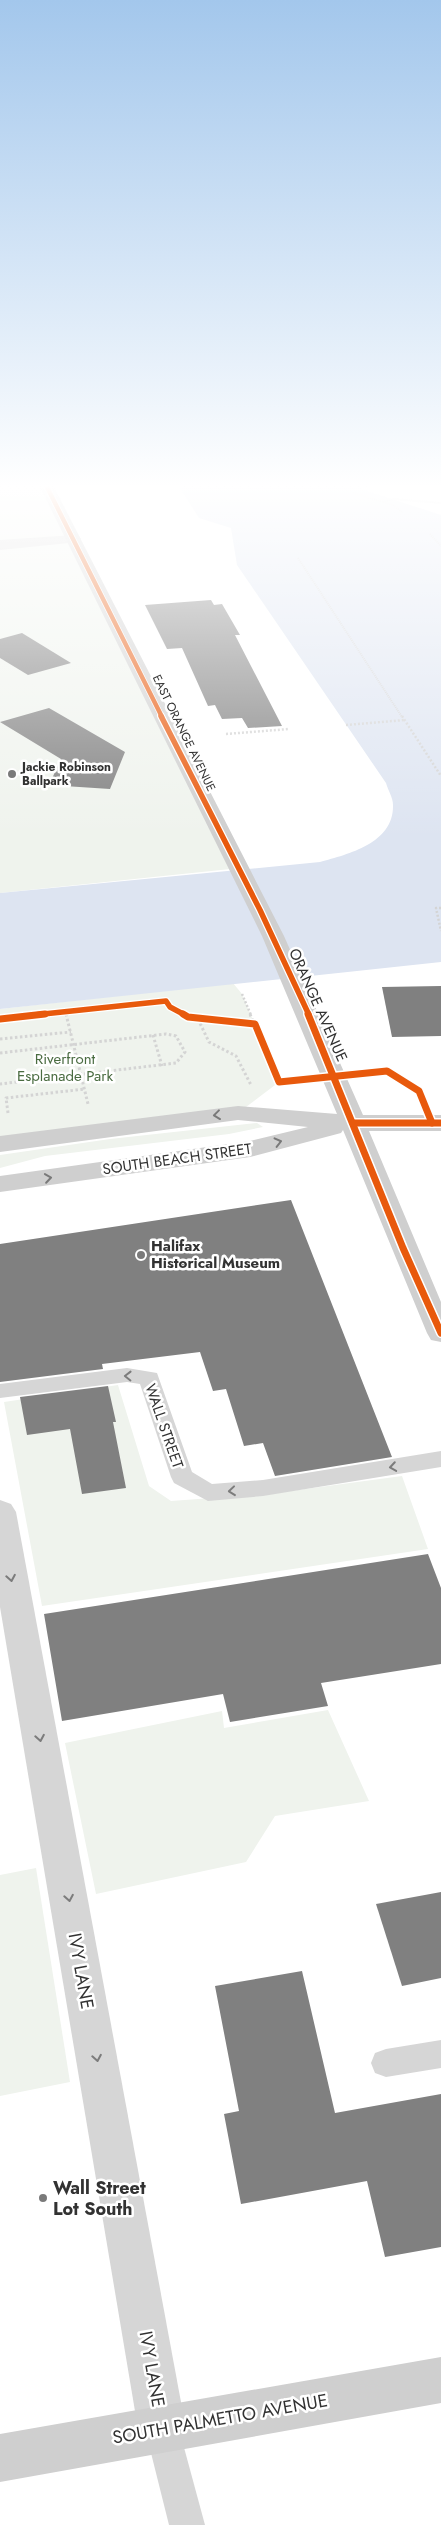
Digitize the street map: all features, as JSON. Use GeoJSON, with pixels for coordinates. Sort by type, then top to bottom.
{"type":"FeatureCollection","features":[{"type":"Feature","properties":{"kind":"street","name":"EAST ORANGE AVENUE"},"geometry":{"type":"LineString","coordinates":[[106,603],[235,857]]}},
{"type":"Feature","properties":{"kind":"street","name":"ORANGE AVENUE"},"geometry":{"type":"LineString","coordinates":[[235,857],[298,990],[418,1284],[441,1333]]}},
{"type":"Feature","properties":{"kind":"street","name":"SOUTH BEACH STREET"},"geometry":{"type":"LineString","coordinates":[[5,1132],[238,1113],[353,1123],[441,1123]]}},
{"type":"Feature","properties":{"kind":"street","name":"SOUTH BEACH STREET"},"geometry":{"type":"LineString","coordinates":[[0,1184],[250,1149],[353,1123]]}},
{"type":"Feature","properties":{"kind":"street","name":"IVY LANE"},"geometry":{"type":"LineString","coordinates":[[0,1512],[162,2429]]}},
{"type":"Feature","properties":{"kind":"street","name":"SOUTH PALMETTO AVENUE"},"geometry":{"type":"LineString","coordinates":[[0,2458],[441,2380]]}},
{"type":"Feature","properties":{"kind":"lane","name":"WALL STREET"},"geometry":{"type":"LineString","coordinates":[[0,1391],[127,1375],[149,1378],[182,1477],[208,1493],[263,1488],[441,1459]]}},
{"type":"Feature","properties":{"kind":"lane"},"geometry":{"type":"LineString","coordinates":[[386,2064],[441,2054]]}},
{"type":"Feature","properties":{"kind":"lane"},"geometry":{"type":"LineString","coordinates":[[162,2429],[187,2525]]}},
{"type":"Feature","properties":{"kind":"path"},"geometry":{"type":"LineString","coordinates":[[328,603],[441,776]]}},
{"type":"Feature","properties":{"kind":"path"},"geometry":{"type":"LineString","coordinates":[[346,725],[405,720]]}},
{"type":"Feature","properties":{"kind":"path"},"geometry":{"type":"LineString","coordinates":[[226,734],[289,728]]}},
{"type":"Feature","properties":{"kind":"path"},"geometry":{"type":"LineString","coordinates":[[441,908],[436,908],[441,931]]}},
{"type":"Feature","properties":{"kind":"path"},"geometry":{"type":"LineString","coordinates":[[0,1019],[166,1001],[170,1007],[198,1019],[255,1024],[242,994]]}},
{"type":"Feature","properties":{"kind":"path"},"geometry":{"type":"LineString","coordinates":[[5,1132],[6,1098],[85,1090],[66,1012]]}},
{"type":"Feature","properties":{"kind":"path"},"geometry":{"type":"LineString","coordinates":[[198,1019],[209,1042],[236,1056],[252,1086]]}},
{"type":"Feature","properties":{"kind":"path"},"geometry":{"type":"LineString","coordinates":[[0,1039],[71,1032]]}},
{"type":"Feature","properties":{"kind":"path"},"geometry":{"type":"LineString","coordinates":[[0,1052],[166,1034],[176,1036],[185,1052],[176,1063],[162,1066],[0,1084]]}},
{"type":"Feature","properties":{"kind":"path"},"geometry":{"type":"LineString","coordinates":[[154,1035],[162,1066]]}},
{"type":"Feature","properties":{"kind":"green space"},"geometry":{"type":"Polygon","coordinates":[[[0,603],[107,603],[240,868],[0,893],[0,603]]]}},
{"type":"Feature","properties":{"kind":"green space","name":"Riverfront Esplanade Park"},"geometry":{"type":"Polygon","coordinates":[[[233,983],[242,994],[279,1082],[238,1113],[0,1144],[0,1009],[233,983]]]}},
{"type":"Feature","properties":{"kind":"green space"},"geometry":{"type":"Polygon","coordinates":[[[257,1123],[263,1127],[229,1134],[45,1156],[0,1168],[0,1155],[110,1139],[257,1123]]]}},
{"type":"Feature","properties":{"kind":"green space"},"geometry":{"type":"Polygon","coordinates":[[[118,1385],[149,1486],[171,1501],[268,1494],[402,1476],[428,1549],[42,1606],[4,1402],[118,1385]]]}},
{"type":"Feature","properties":{"kind":"green space"},"geometry":{"type":"Polygon","coordinates":[[[328,1710],[369,1801],[275,1816],[246,1862],[96,1894],[65,1743],[222,1711],[224,1728],[328,1710]]]}},
{"type":"Feature","properties":{"kind":"green space"},"geometry":{"type":"Polygon","coordinates":[[[36,1868],[70,2082],[0,2096],[0,1875],[36,1868]]]}},
{"type":"Feature","properties":{"kind":"shaded area"},"geometry":{"type":"Polygon","coordinates":[[[263,603],[441,603],[441,962],[0,1009],[0,893],[320,862],[368,845],[386,829],[391,818],[393,802],[386,783],[263,603]]]}},
{"type":"Feature","properties":{"kind":"building"},"geometry":{"type":"Polygon","coordinates":[[[174,603],[222,604],[240,635],[235,635],[282,726],[248,728],[242,718],[222,719],[215,705],[208,706],[182,648],[167,649],[145,605],[174,603]]]}},
{"type":"Feature","properties":{"kind":"building"},"geometry":{"type":"Polygon","coordinates":[[[22,633],[71,663],[28,675],[0,658],[0,639],[22,633]]]}},
{"type":"Feature","properties":{"kind":"building"},"geometry":{"type":"Polygon","coordinates":[[[49,708],[125,752],[110,789],[49,785],[61,759],[0,722],[49,708]]]}},
{"type":"Feature","properties":{"kind":"building"},"geometry":{"type":"Polygon","coordinates":[[[441,986],[441,1036],[392,1037],[382,987],[441,986]]]}},
{"type":"Feature","properties":{"kind":"building"},"geometry":{"type":"Polygon","coordinates":[[[291,1200],[392,1457],[275,1476],[263,1443],[244,1446],[226,1389],[213,1391],[200,1352],[102,1364],[103,1369],[0,1382],[0,1244],[291,1200]]]}},
{"type":"Feature","properties":{"kind":"building"},"geometry":{"type":"Polygon","coordinates":[[[108,1386],[116,1422],[113,1422],[126,1488],[82,1494],[70,1429],[27,1435],[20,1397],[108,1386]]]}},
{"type":"Feature","properties":{"kind":"building"},"geometry":{"type":"Polygon","coordinates":[[[428,1554],[441,1588],[441,1664],[321,1683],[328,1706],[230,1722],[223,1694],[62,1721],[44,1614],[428,1554]]]}},
{"type":"Feature","properties":{"kind":"building"},"geometry":{"type":"Polygon","coordinates":[[[441,1892],[441,1978],[402,1986],[376,1904],[441,1892]]]}},
{"type":"Feature","properties":{"kind":"building"},"geometry":{"type":"Polygon","coordinates":[[[302,1971],[335,2113],[441,2094],[441,2247],[385,2257],[367,2181],[241,2204],[224,2114],[239,2111],[215,1986],[302,1971]]]}},
{"type":"Feature","properties":{"kind":"cycle path"},"geometry":{"type":"LineString","coordinates":[[105,603],[286,963],[403,1248],[441,1333]]}},
{"type":"Feature","properties":{"kind":"cycle path"},"geometry":{"type":"LineString","coordinates":[[0,1019],[166,1001],[170,1007],[188,1017],[255,1024],[279,1082],[387,1071],[419,1091],[432,1123]]}},
{"type":"Feature","properties":{"kind":"cycle path"},"geometry":{"type":"LineString","coordinates":[[353,1123],[441,1123]]}},
{"type":"Feature","properties":{"kind":"place","name":"Jackie Robinson Ballpark"},"geometry":{"type":"Point","coordinates":[12,774]}},
{"type":"Feature","properties":{"kind":"place","name":"Halifax Historical Museum"},"geometry":{"type":"Point","coordinates":[141,1255]}},
{"type":"Feature","properties":{"kind":"place","name":"Wall Street Lot South"},"geometry":{"type":"Point","coordinates":[43,2198]}}]}
